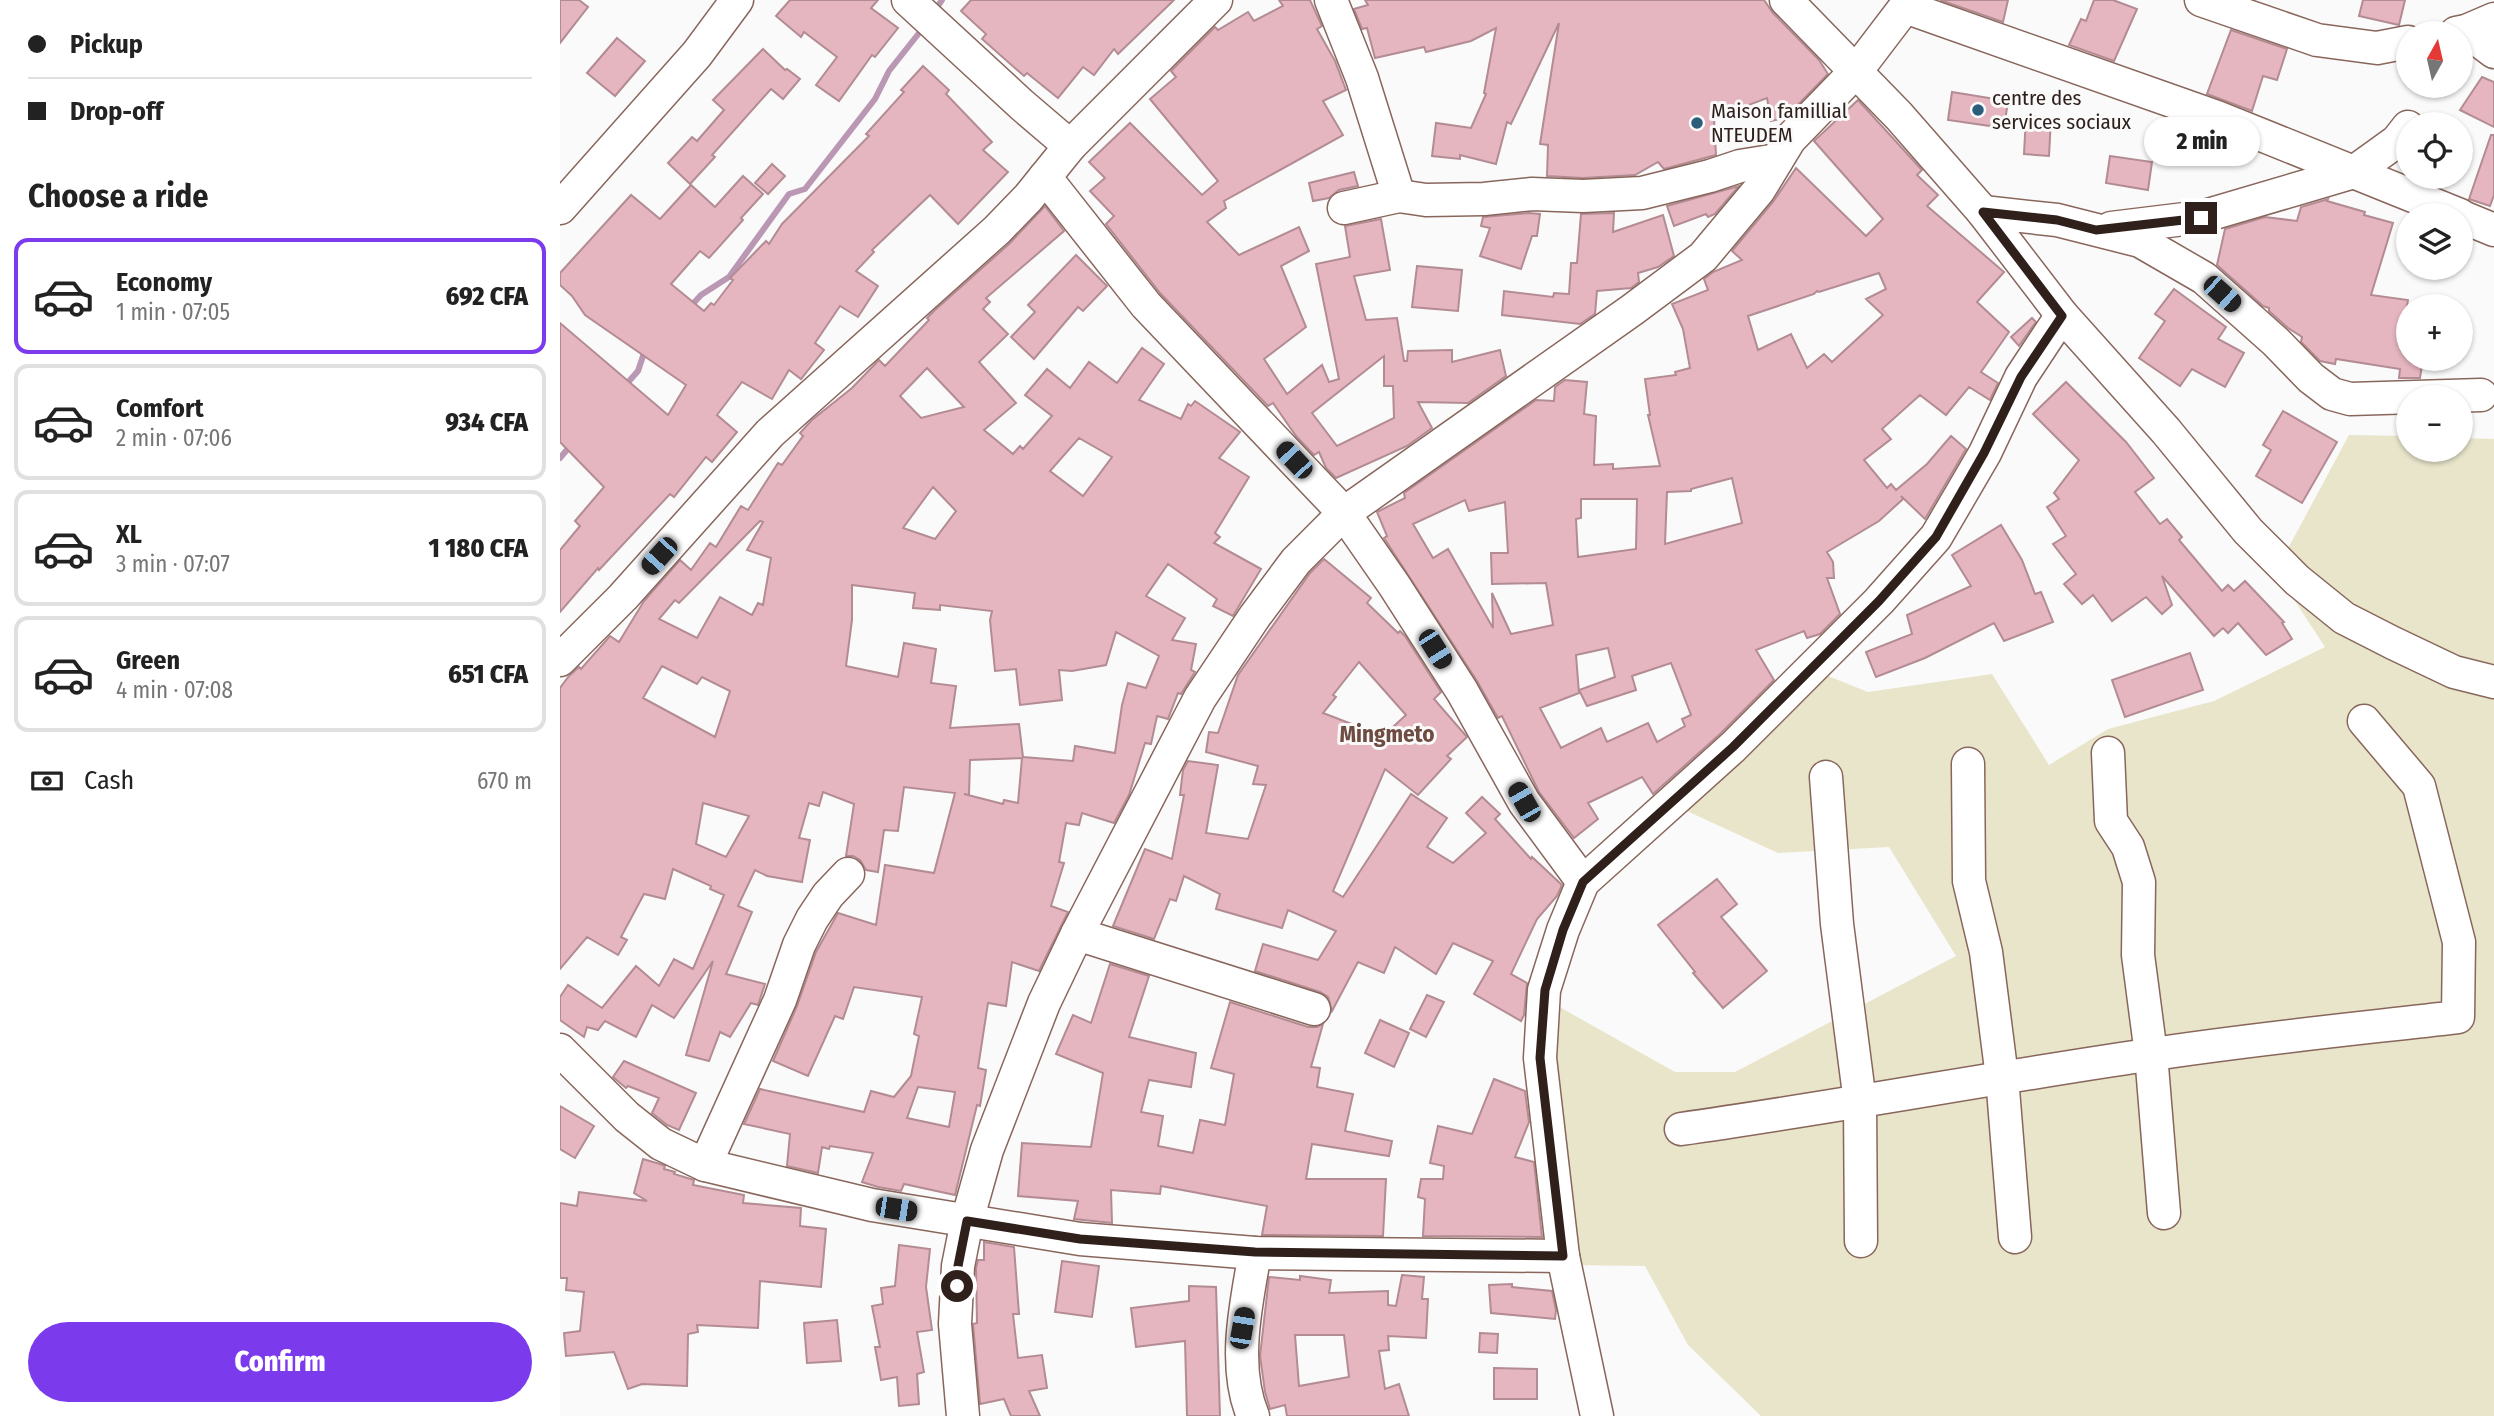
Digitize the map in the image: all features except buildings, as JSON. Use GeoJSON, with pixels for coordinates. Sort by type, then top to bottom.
{"type":"FeatureCollection","features":[{"type":"Feature","properties":{"kind":"street"},"geometry":{"type":"LineString","coordinates":[[560,208],[696,54],[737,0]]}},
{"type":"Feature","properties":{"kind":"street"},"geometry":{"type":"LineString","coordinates":[[560,660],[623,597],[770,433],[997,230],[1070,146],[1216,0]]}},
{"type":"Feature","properties":{"kind":"street"},"geometry":{"type":"LineString","coordinates":[[1331,0],[1363,78],[1399,196]]}},
{"type":"Feature","properties":{"kind":"street"},"geometry":{"type":"LineString","coordinates":[[1786,0],[1857,70],[1983,212],[2062,316],[2166,431],[2248,531],[2297,580],[2344,618],[2454,672],[2494,682]]}},
{"type":"Feature","properties":{"kind":"street"},"geometry":{"type":"LineString","coordinates":[[2201,0],[2317,40],[2377,48],[2396,44]]}},
{"type":"Feature","properties":{"kind":"street"},"geometry":{"type":"LineString","coordinates":[[963,1416],[955,1324],[958,1266],[967,1221],[987,1150],[1044,1003],[1200,698],[1296,561],[1344,513],[1703,257],[1759,190],[1790,139],[1857,70],[1906,3],[2217,117],[2430,203]]}},
{"type":"Feature","properties":{"kind":"street"},"geometry":{"type":"LineString","coordinates":[[923,14],[1070,146]]}},
{"type":"Feature","properties":{"kind":"street"},"geometry":{"type":"LineString","coordinates":[[2473,29],[2494,52]]}},
{"type":"Feature","properties":{"kind":"street"},"geometry":{"type":"LineString","coordinates":[[2096,230],[2201,218],[2354,172],[2396,142]]}},
{"type":"Feature","properties":{"kind":"street"},"geometry":{"type":"LineString","coordinates":[[1344,208],[1399,196],[1426,200],[1484,199],[1532,194],[1583,196],[1642,193],[1740,166],[1777,160]]}},
{"type":"Feature","properties":{"kind":"street"},"geometry":{"type":"LineString","coordinates":[[1045,177],[1146,306],[1344,513],[1462,691],[1524,802],[1583,882]]}},
{"type":"Feature","properties":{"kind":"street"},"geometry":{"type":"LineString","coordinates":[[1983,212],[2057,220],[2140,241],[2204,278],[2276,342],[2311,378],[2332,394],[2350,399],[2481,395]]}},
{"type":"Feature","properties":{"kind":"street"},"geometry":{"type":"LineString","coordinates":[[2473,221],[2494,230]]}},
{"type":"Feature","properties":{"kind":"street"},"geometry":{"type":"LineString","coordinates":[[1597,1416],[1563,1256],[1540,1058],[1545,990],[1563,930],[1583,882],[1733,747],[1879,601],[1936,537],[1984,453],[2021,377],[2062,316]]}},
{"type":"Feature","properties":{"kind":"street"},"geometry":{"type":"LineString","coordinates":[[1681,1129],[2151,1054],[2458,1017],[2459,942],[2419,786],[2364,721]]}},
{"type":"Feature","properties":{"kind":"street"},"geometry":{"type":"LineString","coordinates":[[2108,753],[2111,821],[2128,847],[2139,882],[2137,955],[2151,1054],[2164,1213]]}},
{"type":"Feature","properties":{"kind":"street"},"geometry":{"type":"LineString","coordinates":[[1968,764],[1969,881],[1986,952],[2002,1077],[2015,1237]]}},
{"type":"Feature","properties":{"kind":"street"},"geometry":{"type":"LineString","coordinates":[[1826,777],[1838,924],[1860,1102],[1861,1241]]}},
{"type":"Feature","properties":{"kind":"street"},"geometry":{"type":"LineString","coordinates":[[705,1165],[780,1000],[799,945],[822,903],[848,874]]}},
{"type":"Feature","properties":{"kind":"street"},"geometry":{"type":"LineString","coordinates":[[1077,934],[1314,1010]]}},
{"type":"Feature","properties":{"kind":"street"},"geometry":{"type":"LineString","coordinates":[[560,1050],[627,1117],[661,1144],[705,1165],[872,1205],[1080,1239],[1255,1252],[1563,1256]]}},
{"type":"Feature","properties":{"kind":"street"},"geometry":{"type":"LineString","coordinates":[[1253,1416],[1246,1399],[1242,1328],[1255,1252]]}},
{"type":"Feature","properties":{"kind":"shaded area"},"geometry":{"type":"Polygon","coordinates":[[[2349,435],[2396,436],[2396,462],[2473,462],[2473,438],[2494,439],[2494,1416],[1761,1416],[1688,1345],[1645,1266],[1567,1265],[1547,1000],[1675,1072],[1735,1072],[1956,956],[1889,847],[1778,853],[1676,806],[1818,672],[1868,692],[1992,674],[2049,765],[2108,729],[2214,701],[2325,647],[2285,586],[2285,554],[2349,435]]]}},
{"type":"Feature","properties":{"kind":"waterway"},"geometry":{"type":"LineString","coordinates":[[933,13],[942,0]]}},
{"type":"Feature","properties":{"kind":"waterway"},"geometry":{"type":"LineString","coordinates":[[689,308],[701,295],[729,277],[789,194],[805,189],[875,99],[889,71],[923,28]]}},
{"type":"Feature","properties":{"kind":"waterway"},"geometry":{"type":"LineString","coordinates":[[623,388],[638,371],[647,351]]}},
{"type":"Feature","properties":{"kind":"waterway"},"geometry":{"type":"LineString","coordinates":[[560,458],[571,445]]}},
{"type":"Feature","properties":{"kind":"place","name":"centre des services sociaux"},"geometry":{"type":"Point","coordinates":[1978,110]}},
{"type":"Feature","properties":{"kind":"place","name":"Maison famillial NTEUDEM"},"geometry":{"type":"Point","coordinates":[1697,123]}},
{"type":"Feature","properties":{"kind":"district","name":"Mingmeto"},"geometry":{"type":"Point","coordinates":[1387,734]}},
{"type":"Feature","properties":{"kind":"route"},"geometry":{"type":"LineString","coordinates":[[957,1286],[967,1221],[1080,1239],[1255,1252],[1563,1256],[1540,1058],[1545,990],[1563,930],[1583,882],[1652,817],[1733,747],[1879,601],[1936,537],[1984,453],[2021,377],[2062,316],[1983,212],[2057,220],[2096,230],[2201,218]]}}]}
